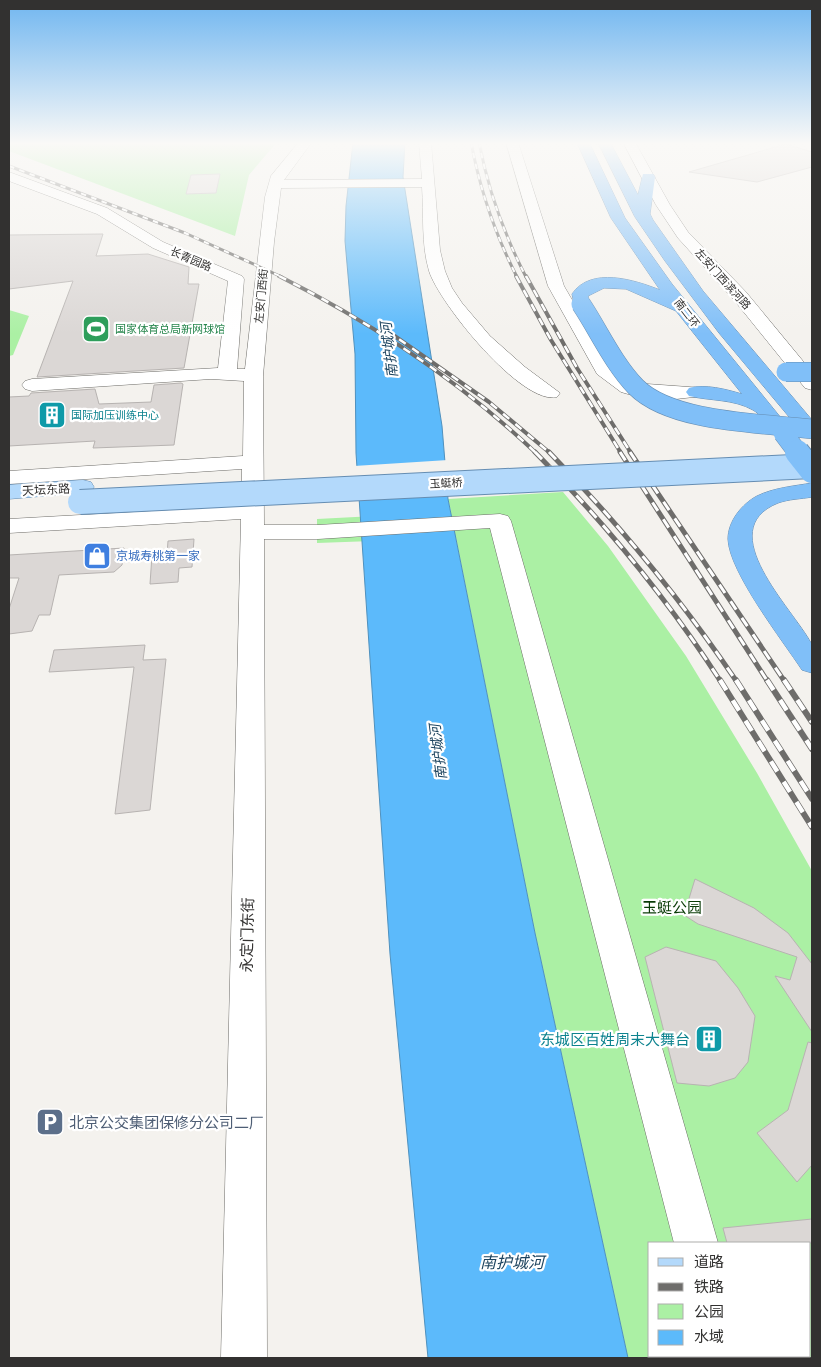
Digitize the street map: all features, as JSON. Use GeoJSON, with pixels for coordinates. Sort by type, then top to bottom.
{"type":"FeatureCollection","features":[{"type":"Feature","properties":{"kind":"highway","name":"南二环"},"geometry":{"type":"LineString","coordinates":[[612,206],[618,218],[686,312],[812,470]]}},
{"type":"Feature","properties":{"kind":"highway","name":"南二环"},"geometry":{"type":"LineString","coordinates":[[636,206],[642,218],[692,286],[753,361],[798,384],[812,435]]}},
{"type":"Feature","properties":{"kind":"highway"},"geometry":{"type":"LineString","coordinates":[[642,218],[644,206]]}},
{"type":"Feature","properties":{"kind":"highway"},"geometry":{"type":"LineString","coordinates":[[686,312],[654,292],[625,284],[605,284],[589,288],[580,294],[581,304],[635,385],[653,399],[683,412],[700,416],[812,435]]}},
{"type":"Feature","properties":{"kind":"highway"},"geometry":{"type":"LineString","coordinates":[[753,361],[798,384],[812,372]]}},
{"type":"Feature","properties":{"kind":"highway"},"geometry":{"type":"LineString","coordinates":[[696,392],[716,386],[733,372]]}},
{"type":"Feature","properties":{"kind":"highway"},"geometry":{"type":"LineString","coordinates":[[696,392],[721,394],[761,406]]}},
{"type":"Feature","properties":{"kind":"highway"},"geometry":{"type":"LineString","coordinates":[[812,490],[762,502],[744,520],[740,540],[743,553],[759,584],[812,664]]}},
{"type":"Feature","properties":{"kind":"main road","name":"玉蜓桥"},"geometry":{"type":"LineString","coordinates":[[81,495],[812,435]]}},
{"type":"Feature","properties":{"kind":"main road","name":"玉蜓桥"},"geometry":{"type":"LineString","coordinates":[[81,495],[812,466]]}},
{"type":"Feature","properties":{"kind":"main road","name":"天坛东路"},"geometry":{"type":"LineString","coordinates":[[9,492],[81,495]]}},
{"type":"Feature","properties":{"kind":"main road","name":"天坛东路"},"geometry":{"type":"LineString","coordinates":[[9,507],[81,495]]}},
{"type":"Feature","properties":{"kind":"street","name":"长青园路"},"geometry":{"type":"LineString","coordinates":[[90,206],[102,210],[158,245],[236,279],[227,373]]}},
{"type":"Feature","properties":{"kind":"street","name":"左安门西街"},"geometry":{"type":"LineString","coordinates":[[252,462],[254,376],[266,242],[272,206]]}},
{"type":"Feature","properties":{"kind":"street"},"geometry":{"type":"LineString","coordinates":[[425,206],[435,262],[442,284],[452,302],[515,369],[550,393]]}},
{"type":"Feature","properties":{"kind":"street"},"geometry":{"type":"LineString","coordinates":[[531,206],[556,286],[604,370],[628,388],[676,393],[696,392]]}},
{"type":"Feature","properties":{"kind":"street","name":"左安门西滨河路"},"geometry":{"type":"LineString","coordinates":[[664,206],[683,235],[740,296],[798,384]]}},
{"type":"Feature","properties":{"kind":"street"},"geometry":{"type":"LineString","coordinates":[[32,384],[227,373],[254,376]]}},
{"type":"Feature","properties":{"kind":"street"},"geometry":{"type":"LineString","coordinates":[[9,526],[178,517],[251,510],[326,482],[812,458]]}},
{"type":"Feature","properties":{"kind":"street"},"geometry":{"type":"LineString","coordinates":[[9,477],[252,462]]}},
{"type":"Feature","properties":{"kind":"street","name":"永定门东街"},"geometry":{"type":"LineString","coordinates":[[244,1358],[252,462]]}},
{"type":"Feature","properties":{"kind":"street"},"geometry":{"type":"LineString","coordinates":[[178,517],[182,466]]}},
{"type":"Feature","properties":{"kind":"street"},"geometry":{"type":"LineString","coordinates":[[251,510],[318,532],[500,521],[696,1242]]}},
{"type":"Feature","properties":{"kind":"green space"},"geometry":{"type":"Polygon","coordinates":[[[155,206],[242,206],[235,236],[155,206]]]}},
{"type":"Feature","properties":{"kind":"green space"},"geometry":{"type":"Polygon","coordinates":[[[9,310],[29,316],[13,355],[9,356],[9,310]]]}},
{"type":"Feature","properties":{"kind":"green space","name":"玉蜓公园"},"geometry":{"type":"Polygon","coordinates":[[[563,492],[608,546],[686,656],[757,773],[812,871],[812,1358],[628,1358],[535,933],[456,538],[317,543],[317,519],[451,512],[448,499],[563,492]]]}},
{"type":"Feature","properties":{"kind":"water","name":"南护城河"},"geometry":{"type":"Polygon","coordinates":[[[346,206],[408,206],[442,426],[448,499],[535,933],[628,1358],[428,1358],[390,954],[356,453],[355,354],[345,241],[346,206]]]}},
{"type":"Feature","properties":{"kind":"pier"},"geometry":{"type":"Polygon","coordinates":[[[448,460],[451,495],[356,500],[354,466],[448,460]]]}},
{"type":"Feature","properties":{"kind":"building"},"geometry":{"type":"Polygon","coordinates":[[[103,234],[96,256],[148,254],[189,267],[188,284],[199,284],[184,368],[37,377],[73,281],[9,289],[9,235],[103,234]]]}},
{"type":"Feature","properties":{"kind":"building"},"geometry":{"type":"Polygon","coordinates":[[[183,384],[174,445],[93,448],[95,441],[9,446],[9,397],[29,396],[31,393],[95,389],[99,404],[151,402],[154,385],[183,384]]]}},
{"type":"Feature","properties":{"kind":"building"},"geometry":{"type":"Polygon","coordinates":[[[194,539],[192,567],[179,568],[178,582],[150,584],[152,555],[167,554],[168,541],[194,539]]]}},
{"type":"Feature","properties":{"kind":"building"},"geometry":{"type":"Polygon","coordinates":[[[124,548],[122,565],[114,572],[59,575],[50,615],[39,615],[32,631],[9,634],[9,609],[19,578],[9,578],[9,555],[124,548]]]}},
{"type":"Feature","properties":{"kind":"building"},"geometry":{"type":"Polygon","coordinates":[[[145,645],[143,660],[166,659],[150,810],[115,814],[134,667],[49,672],[54,650],[145,645]]]}},
{"type":"Feature","properties":{"kind":"building"},"geometry":{"type":"Polygon","coordinates":[[[695,879],[754,908],[788,933],[812,964],[812,1032],[775,976],[790,980],[797,957],[698,924],[684,915],[695,879]]]}},
{"type":"Feature","properties":{"kind":"building","name":"东城区百姓周末大舞台"},"geometry":{"type":"Polygon","coordinates":[[[666,947],[716,961],[738,988],[755,1016],[748,1062],[735,1078],[709,1086],[677,1083],[645,957],[666,947]]]}},
{"type":"Feature","properties":{"kind":"building"},"geometry":{"type":"Polygon","coordinates":[[[808,1042],[812,1043],[812,1165],[797,1182],[757,1133],[788,1110],[808,1042]]]}},
{"type":"Feature","properties":{"kind":"building"},"geometry":{"type":"Polygon","coordinates":[[[812,1219],[812,1243],[727,1242],[723,1228],[812,1219]]]}},
{"type":"Feature","properties":{"kind":"railway"},"geometry":{"type":"LineString","coordinates":[[114,206],[185,233],[282,277]]}},
{"type":"Feature","properties":{"kind":"railway"},"geometry":{"type":"LineString","coordinates":[[487,206],[502,245],[517,277]]}},
{"type":"Feature","properties":{"kind":"railway"},"geometry":{"type":"LineString","coordinates":[[496,206],[511,245],[526,277]]}},
{"type":"Feature","properties":{"kind":"railway"},"geometry":{"type":"LineString","coordinates":[[279,276],[314,294],[381,334],[446,378],[536,453]]}},
{"type":"Feature","properties":{"kind":"railway"},"geometry":{"type":"LineString","coordinates":[[516,276],[551,340],[621,453]]}},
{"type":"Feature","properties":{"kind":"railway"},"geometry":{"type":"LineString","coordinates":[[526,276],[577,368],[631,453]]}},
{"type":"Feature","properties":{"kind":"railway"},"geometry":{"type":"LineString","coordinates":[[386,330],[489,402],[550,453]]}},
{"type":"Feature","properties":{"kind":"railway"},"geometry":{"type":"LineString","coordinates":[[620,452],[768,682]]}},
{"type":"Feature","properties":{"kind":"railway"},"geometry":{"type":"LineString","coordinates":[[630,452],[785,682]]}},
{"type":"Feature","properties":{"kind":"railway"},"geometry":{"type":"LineString","coordinates":[[536,453],[586,506],[634,562],[679,620],[721,682]]}},
{"type":"Feature","properties":{"kind":"railway"},"geometry":{"type":"LineString","coordinates":[[550,453],[600,506],[648,562],[694,621],[737,682]]}},
{"type":"Feature","properties":{"kind":"railway"},"geometry":{"type":"LineString","coordinates":[[720,680],[812,827]]}},
{"type":"Feature","properties":{"kind":"railway"},"geometry":{"type":"LineString","coordinates":[[736,680],[812,799]]}},
{"type":"Feature","properties":{"kind":"railway"},"geometry":{"type":"LineString","coordinates":[[767,680],[812,749]]}},
{"type":"Feature","properties":{"kind":"railway"},"geometry":{"type":"LineString","coordinates":[[784,680],[812,722]]}},
{"type":"Feature","properties":{"kind":"place","name":"国家体育总局新网球馆"},"geometry":{"type":"Point","coordinates":[96,329]}},
{"type":"Feature","properties":{"kind":"place","name":"国际加压训练中心"},"geometry":{"type":"Point","coordinates":[52,415]}},
{"type":"Feature","properties":{"kind":"place","name":"京城寿桃第一家"},"geometry":{"type":"Point","coordinates":[97,556]}},
{"type":"Feature","properties":{"kind":"place","name":"东城区百姓周末大舞台"},"geometry":{"type":"Point","coordinates":[709,1039]}},
{"type":"Feature","properties":{"kind":"place","name":"北京公交集团保修分公司二厂"},"geometry":{"type":"Point","coordinates":[50,1122]}}]}
